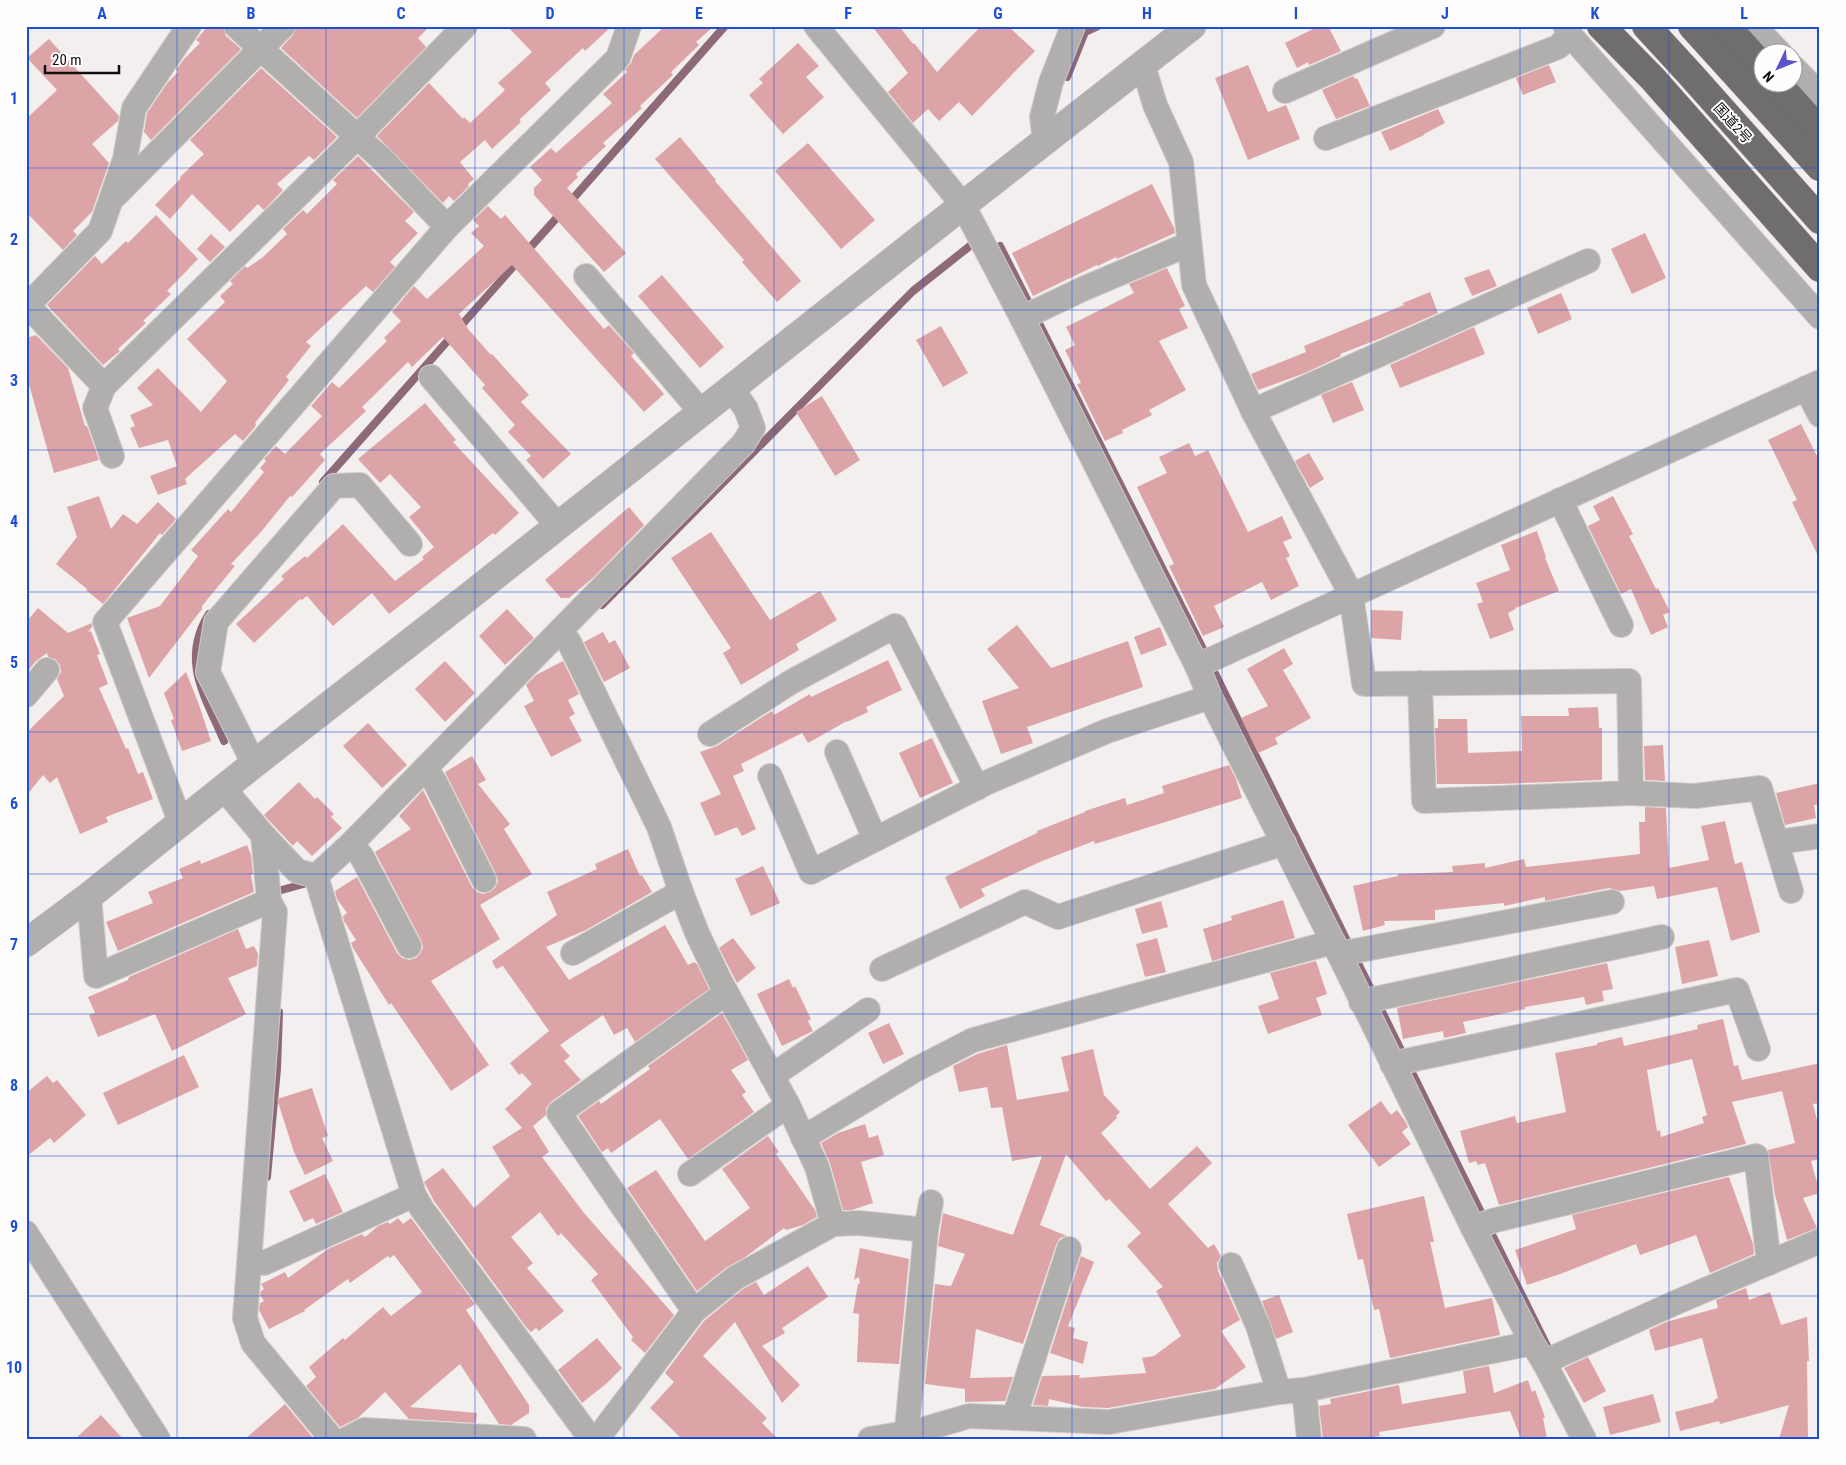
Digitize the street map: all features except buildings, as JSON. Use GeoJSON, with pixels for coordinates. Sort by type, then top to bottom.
{"type":"FeatureCollection","features":[{"type":"Feature","properties":{"kind":"highway"},"geometry":{"type":"LineString","coordinates":[[1601,26],[1653,79],[1820,268]]}},
{"type":"Feature","properties":{"kind":"highway","name":"国道2号"},"geometry":{"type":"LineString","coordinates":[[1646,26],[1820,220]]}},
{"type":"Feature","properties":{"kind":"highway"},"geometry":{"type":"LineString","coordinates":[[1692,26],[1820,167]]}},
{"type":"Feature","properties":{"kind":"highway"},"geometry":{"type":"LineString","coordinates":[[1726,26],[1754,57]]}},
{"type":"Feature","properties":{"kind":"highway"},"geometry":{"type":"LineString","coordinates":[[1785,92],[1820,131]]}},
{"type":"Feature","properties":{"kind":"street"},"geometry":{"type":"LineString","coordinates":[[104,386],[27,306],[100,231],[125,159],[134,108],[189,26]]}},
{"type":"Feature","properties":{"kind":"street"},"geometry":{"type":"LineString","coordinates":[[236,26],[385,162],[446,227]]}},
{"type":"Feature","properties":{"kind":"street"},"geometry":{"type":"LineString","coordinates":[[111,201],[283,26]]}},
{"type":"Feature","properties":{"kind":"street"},"geometry":{"type":"LineString","coordinates":[[112,456],[94,408],[104,386],[357,137],[465,26]]}},
{"type":"Feature","properties":{"kind":"street"},"geometry":{"type":"LineString","coordinates":[[181,824],[105,622],[446,227],[618,58],[629,26]]}},
{"type":"Feature","properties":{"kind":"street"},"geometry":{"type":"LineString","coordinates":[[816,26],[963,205],[1030,314],[1204,662],[1210,697],[1284,843],[1370,1000],[1546,1355],[1584,1439]]}},
{"type":"Feature","properties":{"kind":"street"},"geometry":{"type":"LineString","coordinates":[[1045,141],[1042,117],[1051,82],[1074,26]]}},
{"type":"Feature","properties":{"kind":"street"},"geometry":{"type":"LineString","coordinates":[[26,943],[181,824],[254,764],[1192,26]]}},
{"type":"Feature","properties":{"kind":"street"},"geometry":{"type":"LineString","coordinates":[[1285,91],[1433,26]]}},
{"type":"Feature","properties":{"kind":"street"},"geometry":{"type":"LineString","coordinates":[[1754,26],[1769,42]]}},
{"type":"Feature","properties":{"kind":"street"},"geometry":{"type":"LineString","coordinates":[[1326,138],[1558,46],[1568,31],[1820,317]]}},
{"type":"Feature","properties":{"kind":"street"},"geometry":{"type":"LineString","coordinates":[[1143,65],[1156,105],[1181,162],[1194,285],[1253,411],[1351,594],[1364,684],[1629,680],[1631,793]]}},
{"type":"Feature","properties":{"kind":"street"},"geometry":{"type":"LineString","coordinates":[[1804,78],[1820,95]]}},
{"type":"Feature","properties":{"kind":"street"},"geometry":{"type":"LineString","coordinates":[[1030,314],[1085,288],[1189,244]]}},
{"type":"Feature","properties":{"kind":"street"},"geometry":{"type":"LineString","coordinates":[[1253,411],[1588,261]]}},
{"type":"Feature","properties":{"kind":"street"},"geometry":{"type":"LineString","coordinates":[[586,276],[702,413]]}},
{"type":"Feature","properties":{"kind":"street"},"geometry":{"type":"LineString","coordinates":[[431,377],[558,526]]}},
{"type":"Feature","properties":{"kind":"street"},"geometry":{"type":"LineString","coordinates":[[1204,662],[1813,385],[1820,415]]}},
{"type":"Feature","properties":{"kind":"street"},"geometry":{"type":"LineString","coordinates":[[224,789],[297,871],[316,876],[357,849],[565,636],[743,444],[753,428],[746,409],[732,389]]}},
{"type":"Feature","properties":{"kind":"street"},"geometry":{"type":"LineString","coordinates":[[254,764],[208,672],[216,622],[334,486],[360,484],[410,544]]}},
{"type":"Feature","properties":{"kind":"street"},"geometry":{"type":"LineString","coordinates":[[1560,500],[1621,625]]}},
{"type":"Feature","properties":{"kind":"street"},"geometry":{"type":"LineString","coordinates":[[710,734],[791,682],[896,626],[977,788]]}},
{"type":"Feature","properties":{"kind":"street"},"geometry":{"type":"LineString","coordinates":[[565,636],[659,827],[697,933],[726,993],[788,1105],[817,1167],[833,1224]]}},
{"type":"Feature","properties":{"kind":"street"},"geometry":{"type":"LineString","coordinates":[[26,695],[46,670]]}},
{"type":"Feature","properties":{"kind":"street"},"geometry":{"type":"LineString","coordinates":[[1420,683],[1424,801],[1631,793],[1695,796],[1760,788],[1791,891]]}},
{"type":"Feature","properties":{"kind":"street"},"geometry":{"type":"LineString","coordinates":[[770,776],[811,872],[977,788],[1107,731],[1210,697]]}},
{"type":"Feature","properties":{"kind":"street"},"geometry":{"type":"LineString","coordinates":[[837,752],[875,839]]}},
{"type":"Feature","properties":{"kind":"street"},"geometry":{"type":"LineString","coordinates":[[430,775],[484,880]]}},
{"type":"Feature","properties":{"kind":"street"},"geometry":{"type":"LineString","coordinates":[[263,835],[269,901],[276,912],[245,1318],[254,1343],[342,1438],[364,1430],[524,1439]]}},
{"type":"Feature","properties":{"kind":"street"},"geometry":{"type":"LineString","coordinates":[[1776,842],[1820,836]]}},
{"type":"Feature","properties":{"kind":"street"},"geometry":{"type":"LineString","coordinates":[[882,969],[1025,902],[1058,917],[1284,843]]}},
{"type":"Feature","properties":{"kind":"street"},"geometry":{"type":"LineString","coordinates":[[357,849],[409,946]]}},
{"type":"Feature","properties":{"kind":"street"},"geometry":{"type":"LineString","coordinates":[[316,876],[414,1195],[422,1209],[591,1439]]}},
{"type":"Feature","properties":{"kind":"street"},"geometry":{"type":"LineString","coordinates":[[573,953],[681,892]]}},
{"type":"Feature","properties":{"kind":"street"},"geometry":{"type":"LineString","coordinates":[[89,896],[96,976],[269,901]]}},
{"type":"Feature","properties":{"kind":"street"},"geometry":{"type":"LineString","coordinates":[[803,1138],[915,1070],[973,1040],[1344,950],[1612,902]]}},
{"type":"Feature","properties":{"kind":"street"},"geometry":{"type":"LineString","coordinates":[[1370,1000],[1662,937]]}},
{"type":"Feature","properties":{"kind":"street"},"geometry":{"type":"LineString","coordinates":[[1401,1062],[1737,990],[1758,1049]]}},
{"type":"Feature","properties":{"kind":"street"},"geometry":{"type":"LineString","coordinates":[[694,1311],[559,1113],[726,993]]}},
{"type":"Feature","properties":{"kind":"street"},"geometry":{"type":"LineString","coordinates":[[772,1076],[868,1010]]}},
{"type":"Feature","properties":{"kind":"street"},"geometry":{"type":"LineString","coordinates":[[690,1174],[788,1105]]}},
{"type":"Feature","properties":{"kind":"street"},"geometry":{"type":"LineString","coordinates":[[1482,1225],[1756,1156],[1769,1263]]}},
{"type":"Feature","properties":{"kind":"street"},"geometry":{"type":"LineString","coordinates":[[264,1264],[414,1195]]}},
{"type":"Feature","properties":{"kind":"street"},"geometry":{"type":"LineString","coordinates":[[906,1436],[926,1230],[931,1202]]}},
{"type":"Feature","properties":{"kind":"street"},"geometry":{"type":"LineString","coordinates":[[597,1439],[694,1311],[736,1278],[833,1224],[859,1223],[926,1230]]}},
{"type":"Feature","properties":{"kind":"street"},"geometry":{"type":"LineString","coordinates":[[870,1439],[906,1436],[969,1416],[1109,1422],[1279,1392],[1546,1355],[1820,1241]]}},
{"type":"Feature","properties":{"kind":"street"},"geometry":{"type":"LineString","coordinates":[[29,1243],[153,1436]]}},
{"type":"Feature","properties":{"kind":"street"},"geometry":{"type":"LineString","coordinates":[[1014,1418],[1069,1249]]}},
{"type":"Feature","properties":{"kind":"street"},"geometry":{"type":"LineString","coordinates":[[1231,1265],[1258,1326],[1279,1392]]}},
{"type":"Feature","properties":{"kind":"street"},"geometry":{"type":"LineString","coordinates":[[1304,1390],[1309,1439]]}},
{"type":"Feature","properties":{"kind":"waterway"},"geometry":{"type":"LineString","coordinates":[[569,203],[725,26]]}},
{"type":"Feature","properties":{"kind":"waterway"},"geometry":{"type":"LineString","coordinates":[[1067,77],[1085,32],[1098,26]]}},
{"type":"Feature","properties":{"kind":"waterway"},"geometry":{"type":"LineString","coordinates":[[526,252],[562,212]]}},
{"type":"Feature","properties":{"kind":"waterway"},"geometry":{"type":"LineString","coordinates":[[602,605],[913,291],[975,242]]}},
{"type":"Feature","properties":{"kind":"waterway"},"geometry":{"type":"LineString","coordinates":[[1000,246],[1200,643],[1548,1348]]}},
{"type":"Feature","properties":{"kind":"waterway"},"geometry":{"type":"LineString","coordinates":[[323,482],[519,260]]}},
{"type":"Feature","properties":{"kind":"waterway"},"geometry":{"type":"LineString","coordinates":[[209,614],[196,647],[196,663],[203,693],[224,741]]}},
{"type":"Feature","properties":{"kind":"waterway"},"geometry":{"type":"LineString","coordinates":[[278,891],[307,883]]}},
{"type":"Feature","properties":{"kind":"waterway"},"geometry":{"type":"LineString","coordinates":[[267,1177],[277,1069],[279,1012]]}}]}
